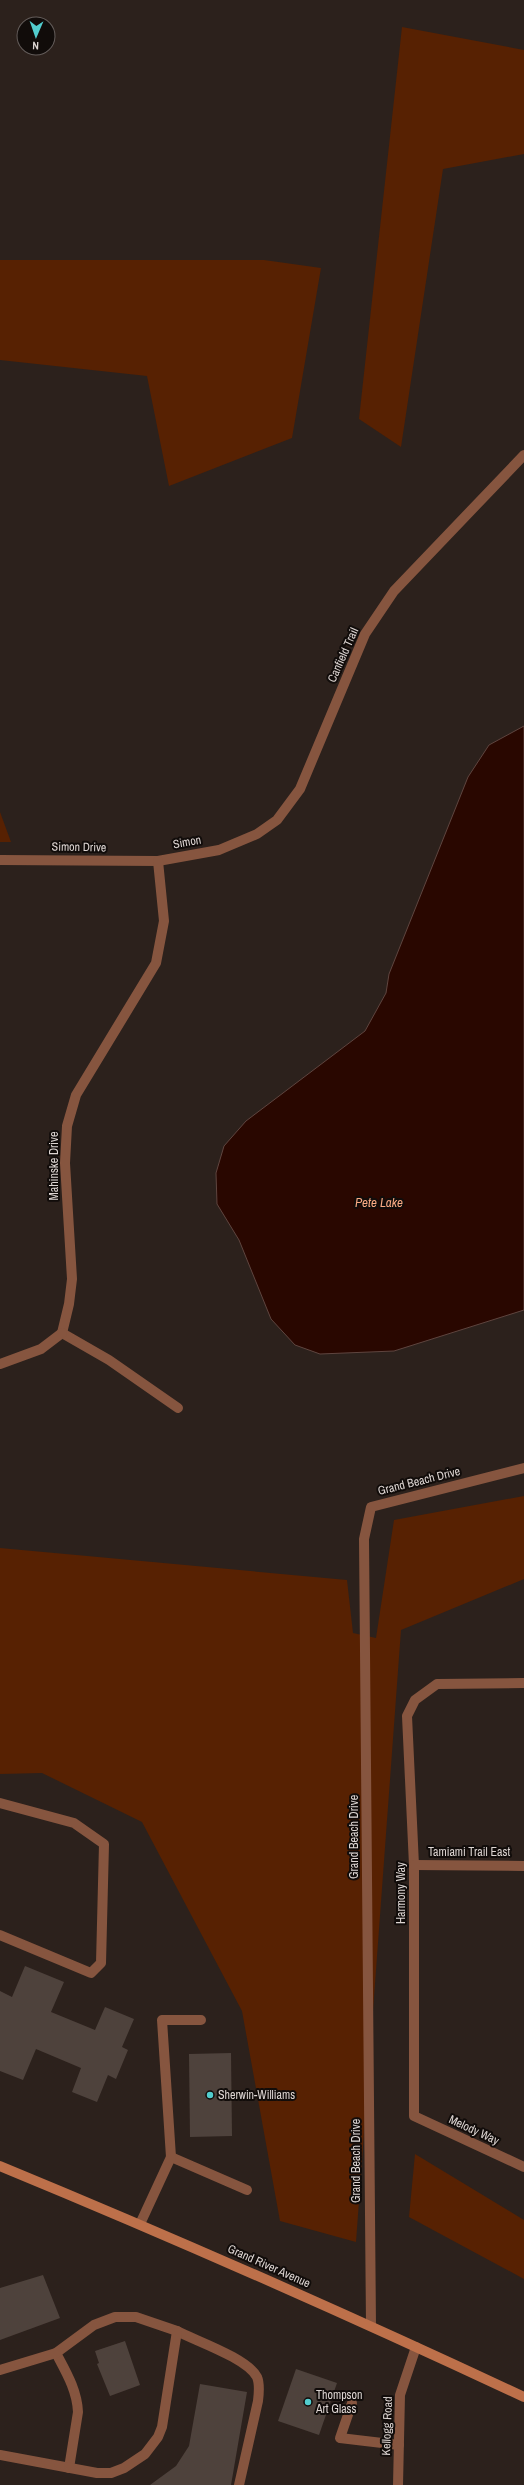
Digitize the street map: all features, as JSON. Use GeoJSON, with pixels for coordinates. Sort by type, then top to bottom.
{"type":"FeatureCollection","features":[{"type":"Feature","properties":{"kind":"main road","name":"Grand River Avenue"},"geometry":{"type":"LineString","coordinates":[[0,2166],[140,2224],[370,2326],[524,2397]]}},
{"type":"Feature","properties":{"kind":"street","name":"Canfield Trail"},"geometry":{"type":"LineString","coordinates":[[219,850],[257,834],[277,820],[300,789],[365,634],[377,616],[394,591],[524,455]]}},
{"type":"Feature","properties":{"kind":"street","name":"Simon"},"geometry":{"type":"LineString","coordinates":[[158,861],[219,850]]}},
{"type":"Feature","properties":{"kind":"street","name":"Simon Drive"},"geometry":{"type":"LineString","coordinates":[[0,860],[158,861]]}},
{"type":"Feature","properties":{"kind":"street","name":"Mahinske Drive"},"geometry":{"type":"LineString","coordinates":[[62,1333],[69,1304],[72,1279],[65,1163],[67,1126],[76,1095],[156,963],[164,921],[158,861]]}},
{"type":"Feature","properties":{"kind":"street"},"geometry":{"type":"LineString","coordinates":[[0,1364],[41,1349],[62,1333],[109,1360],[178,1408]]}},
{"type":"Feature","properties":{"kind":"street","name":"Grand Beach Drive"},"geometry":{"type":"LineString","coordinates":[[370,2326],[364,1538],[371,1507],[524,1468]]}},
{"type":"Feature","properties":{"kind":"street","name":"Harmony Way"},"geometry":{"type":"LineString","coordinates":[[414,2116],[414,1865],[407,1716],[415,1700],[436,1684],[524,1683]]}},
{"type":"Feature","properties":{"kind":"street"},"geometry":{"type":"LineString","coordinates":[[0,1803],[74,1823],[104,1844],[101,1963],[91,1973],[0,1935]]}},
{"type":"Feature","properties":{"kind":"street","name":"Tamiami Trail East"},"geometry":{"type":"LineString","coordinates":[[414,1865],[524,1866]]}},
{"type":"Feature","properties":{"kind":"street"},"geometry":{"type":"LineString","coordinates":[[140,2224],[171,2157],[162,2020],[201,2020]]}},
{"type":"Feature","properties":{"kind":"street","name":"Melody Way"},"geometry":{"type":"LineString","coordinates":[[414,2116],[524,2168]]}},
{"type":"Feature","properties":{"kind":"street"},"geometry":{"type":"LineString","coordinates":[[171,2157],[247,2190]]}},
{"type":"Feature","properties":{"kind":"street"},"geometry":{"type":"LineString","coordinates":[[0,2370],[56,2353],[94,2325],[116,2317],[136,2317],[177,2331],[241,2362],[257,2377],[259,2391],[258,2401],[238,2485]]}},
{"type":"Feature","properties":{"kind":"street"},"geometry":{"type":"LineString","coordinates":[[0,2455],[97,2473],[111,2473],[136,2461],[153,2445],[162,2427],[177,2331]]}},
{"type":"Feature","properties":{"kind":"street","name":"Kellogg Road"},"geometry":{"type":"LineString","coordinates":[[398,2485],[400,2395],[416,2347]]}},
{"type":"Feature","properties":{"kind":"street"},"geometry":{"type":"LineString","coordinates":[[56,2353],[76,2393],[78,2403],[78,2412],[69,2468]]}},
{"type":"Feature","properties":{"kind":"street"},"geometry":{"type":"LineString","coordinates":[[352,2403],[340,2438],[399,2445]]}},
{"type":"Feature","properties":{"kind":"shaded area"},"geometry":{"type":"Polygon","coordinates":[[[402,27],[524,50],[524,154],[443,169],[401,447],[359,419],[402,27]]]}},
{"type":"Feature","properties":{"kind":"shaded area"},"geometry":{"type":"Polygon","coordinates":[[[0,260],[264,260],[321,268],[292,438],[169,486],[147,376],[0,360],[0,260]]]}},
{"type":"Feature","properties":{"kind":"shaded area"},"geometry":{"type":"Polygon","coordinates":[[[0,812],[11,842],[0,842],[0,812]]]}},
{"type":"Feature","properties":{"kind":"shaded area"},"geometry":{"type":"Polygon","coordinates":[[[524,1496],[524,1579],[401,1630],[356,2242],[280,2221],[242,2011],[142,1822],[42,1773],[0,1774],[0,1548],[347,1580],[353,1633],[376,1638],[394,1520],[524,1496]]]}},
{"type":"Feature","properties":{"kind":"shaded area"},"geometry":{"type":"Polygon","coordinates":[[[415,2154],[524,2220],[524,2279],[409,2217],[415,2154]]]}},
{"type":"Feature","properties":{"kind":"water","name":"Pete Lake"},"geometry":{"type":"Polygon","coordinates":[[[524,726],[524,1310],[394,1351],[320,1354],[295,1345],[271,1319],[239,1240],[217,1204],[216,1173],[224,1146],[246,1121],[365,1031],[386,993],[389,974],[468,777],[489,745],[524,726]]]}},
{"type":"Feature","properties":{"kind":"building"},"geometry":{"type":"Polygon","coordinates":[[[25,1966],[64,1982],[51,2012],[95,2030],[105,2007],[134,2019],[122,2047],[128,2050],[116,2079],[108,2075],[97,2102],[72,2092],[81,2068],[36,2049],[23,2080],[0,2071],[0,1991],[12,1997],[25,1966]]]}},
{"type":"Feature","properties":{"kind":"building","name":"Sherwin-Williams"},"geometry":{"type":"Polygon","coordinates":[[[231,2053],[232,2136],[190,2137],[189,2054],[231,2053]]]}},
{"type":"Feature","properties":{"kind":"building"},"geometry":{"type":"Polygon","coordinates":[[[43,2275],[60,2318],[0,2340],[0,2288],[43,2275]]]}},
{"type":"Feature","properties":{"kind":"building"},"geometry":{"type":"Polygon","coordinates":[[[125,2341],[140,2385],[110,2396],[97,2364],[99,2363],[95,2351],[125,2341]]]}},
{"type":"Feature","properties":{"kind":"building","name":"Thompson Art Glass"},"geometry":{"type":"Polygon","coordinates":[[[296,2369],[337,2383],[319,2435],[278,2421],[296,2369]]]}},
{"type":"Feature","properties":{"kind":"building"},"geometry":{"type":"Polygon","coordinates":[[[200,2384],[247,2392],[231,2485],[150,2485],[176,2466],[189,2446],[200,2384]]]}},
{"type":"Feature","properties":{"kind":"place","name":"Sherwin-Williams"},"geometry":{"type":"Point","coordinates":[210,2095]}},
{"type":"Feature","properties":{"kind":"place","name":"Thompson Art Glass"},"geometry":{"type":"Point","coordinates":[308,2402]}}]}
